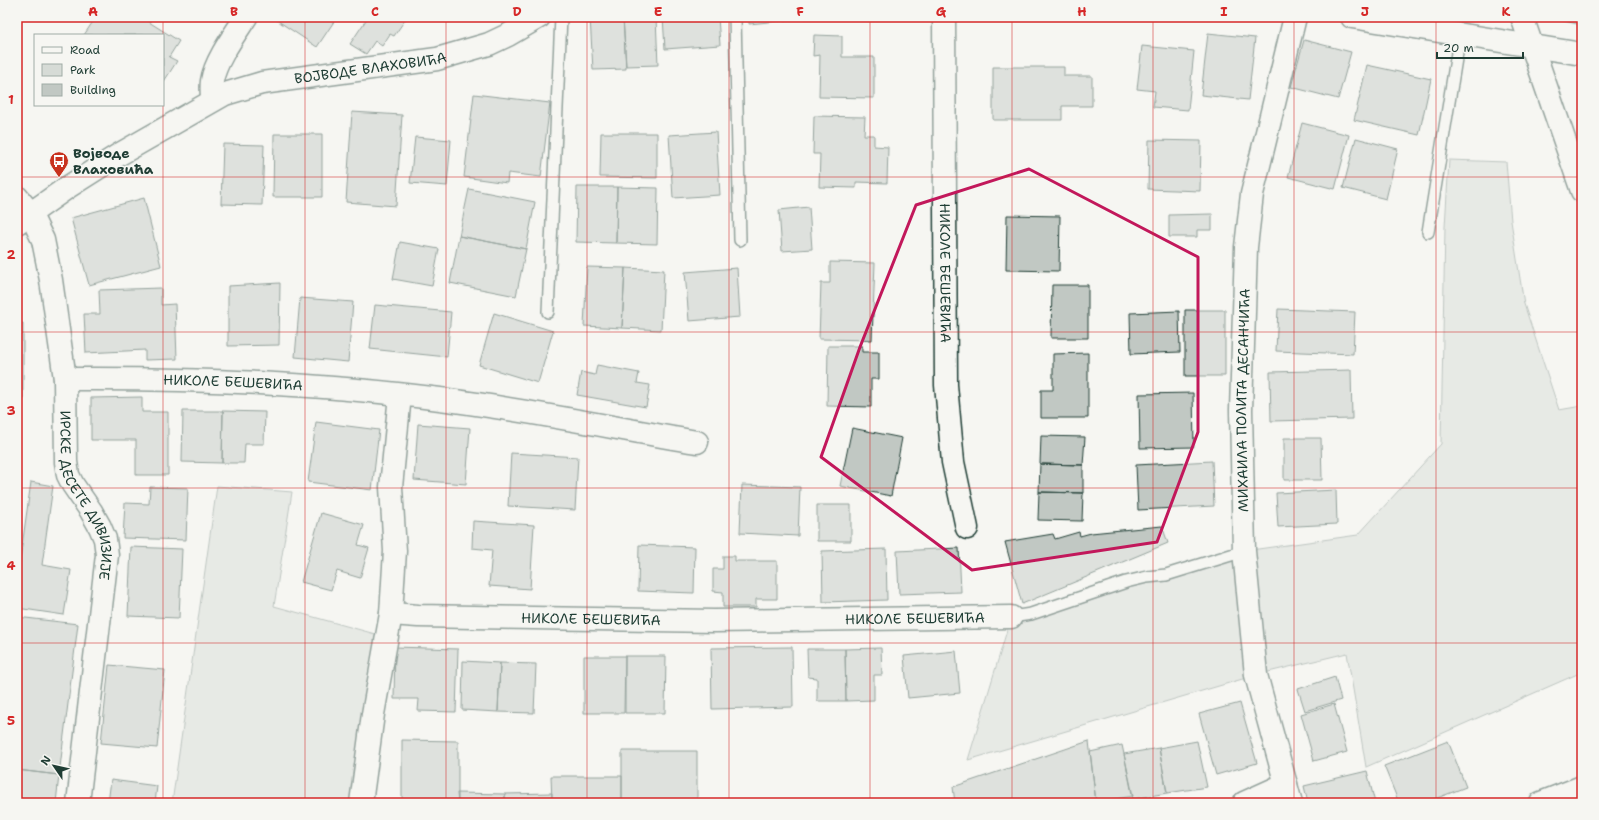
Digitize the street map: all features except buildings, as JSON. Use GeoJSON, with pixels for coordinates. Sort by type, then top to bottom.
{"type":"FeatureCollection","features":[{"type":"Feature","properties":{"kind":"street"},"geometry":{"type":"LineString","coordinates":[[212,100],[212,82],[215,71],[246,17]]}},
{"type":"Feature","properties":{"kind":"street","name":"ВОЈВОДЕ ВЛАХОВИЋА"},"geometry":{"type":"LineString","coordinates":[[24,218],[120,154],[212,100],[225,94],[262,83],[437,59],[489,44],[539,17]]}},
{"type":"Feature","properties":{"kind":"street","name":"НИКОЛЕ БЕШЕВИЋА"},"geometry":{"type":"LineString","coordinates":[[944,17],[946,385],[953,462],[967,528]]}},
{"type":"Feature","properties":{"kind":"street","name":"МИХАИЛА ПОЛИТА ДЕСАНЧИЋА"},"geometry":{"type":"LineString","coordinates":[[1289,793],[1256,675],[1244,551],[1241,410],[1246,247],[1252,194],[1295,17]]}},
{"type":"Feature","properties":{"kind":"street"},"geometry":{"type":"LineString","coordinates":[[1352,17],[1582,54]]}},
{"type":"Feature","properties":{"kind":"street"},"geometry":{"type":"LineString","coordinates":[[1522,17],[1582,191]]}},
{"type":"Feature","properties":{"kind":"street","name":"ИРСКЕ ДЕСЕТЕ ДИВИЗИЈЕ"},"geometry":{"type":"LineString","coordinates":[[17,196],[24,218],[43,240],[66,379],[66,462],[68,475],[72,485],[100,527],[105,540],[106,555],[78,803]]}},
{"type":"Feature","properties":{"kind":"street","name":"НИКОЛЕ БЕШЕВИЋА"},"geometry":{"type":"LineString","coordinates":[[66,379],[128,379],[269,384],[400,395],[449,400],[697,442]]}},
{"type":"Feature","properties":{"kind":"street"},"geometry":{"type":"LineString","coordinates":[[361,803],[373,714],[391,614],[395,551],[392,487],[400,395]]}},
{"type":"Feature","properties":{"kind":"street","name":"НИКОЛЕ БЕШЕВИЋА"},"geometry":{"type":"LineString","coordinates":[[391,614],[418,616],[714,621],[1011,617]]}},
{"type":"Feature","properties":{"kind":"street"},"geometry":{"type":"LineString","coordinates":[[1541,803],[1582,787]]}},
{"type":"Feature","properties":{"kind":"street"},"geometry":{"type":"LineString","coordinates":[[1244,803],[1289,793]]}},
{"type":"Feature","properties":{"kind":"lane"},"geometry":{"type":"LineString","coordinates":[[548,312],[562,17]]}},
{"type":"Feature","properties":{"kind":"lane"},"geometry":{"type":"LineString","coordinates":[[734,17],[740,240]]}},
{"type":"Feature","properties":{"kind":"lane"},"geometry":{"type":"LineString","coordinates":[[1428,232],[1460,34]]}},
{"type":"Feature","properties":{"kind":"lane"},"geometry":{"type":"LineString","coordinates":[[1011,617],[1031,614],[1126,582],[1147,577],[1166,575],[1244,551]]}},
{"type":"Feature","properties":{"kind":"highlighted area"},"geometry":{"type":"Polygon","coordinates":[[[1029,169],[1198,257],[1198,432],[1157,542],[972,570],[821,457],[860,347],[916,205],[1029,169]]]}},
{"type":"Feature","properties":{"kind":"green space"},"geometry":{"type":"Polygon","coordinates":[[[1449,160],[1506,162],[1511,221],[1524,304],[1559,410],[1582,406],[1582,672],[1366,767],[1347,653],[1256,675],[968,760],[1011,617],[1244,551],[1358,535],[1441,444],[1445,227],[1449,160]]]}},
{"type":"Feature","properties":{"kind":"green space"},"geometry":{"type":"Polygon","coordinates":[[[217,486],[292,492],[274,606],[386,637],[364,803],[172,803],[217,486]]]}},
{"type":"Feature","properties":{"kind":"place","name":"Војводе Влаховића"},"geometry":{"type":"Point","coordinates":[59,178]}}]}
